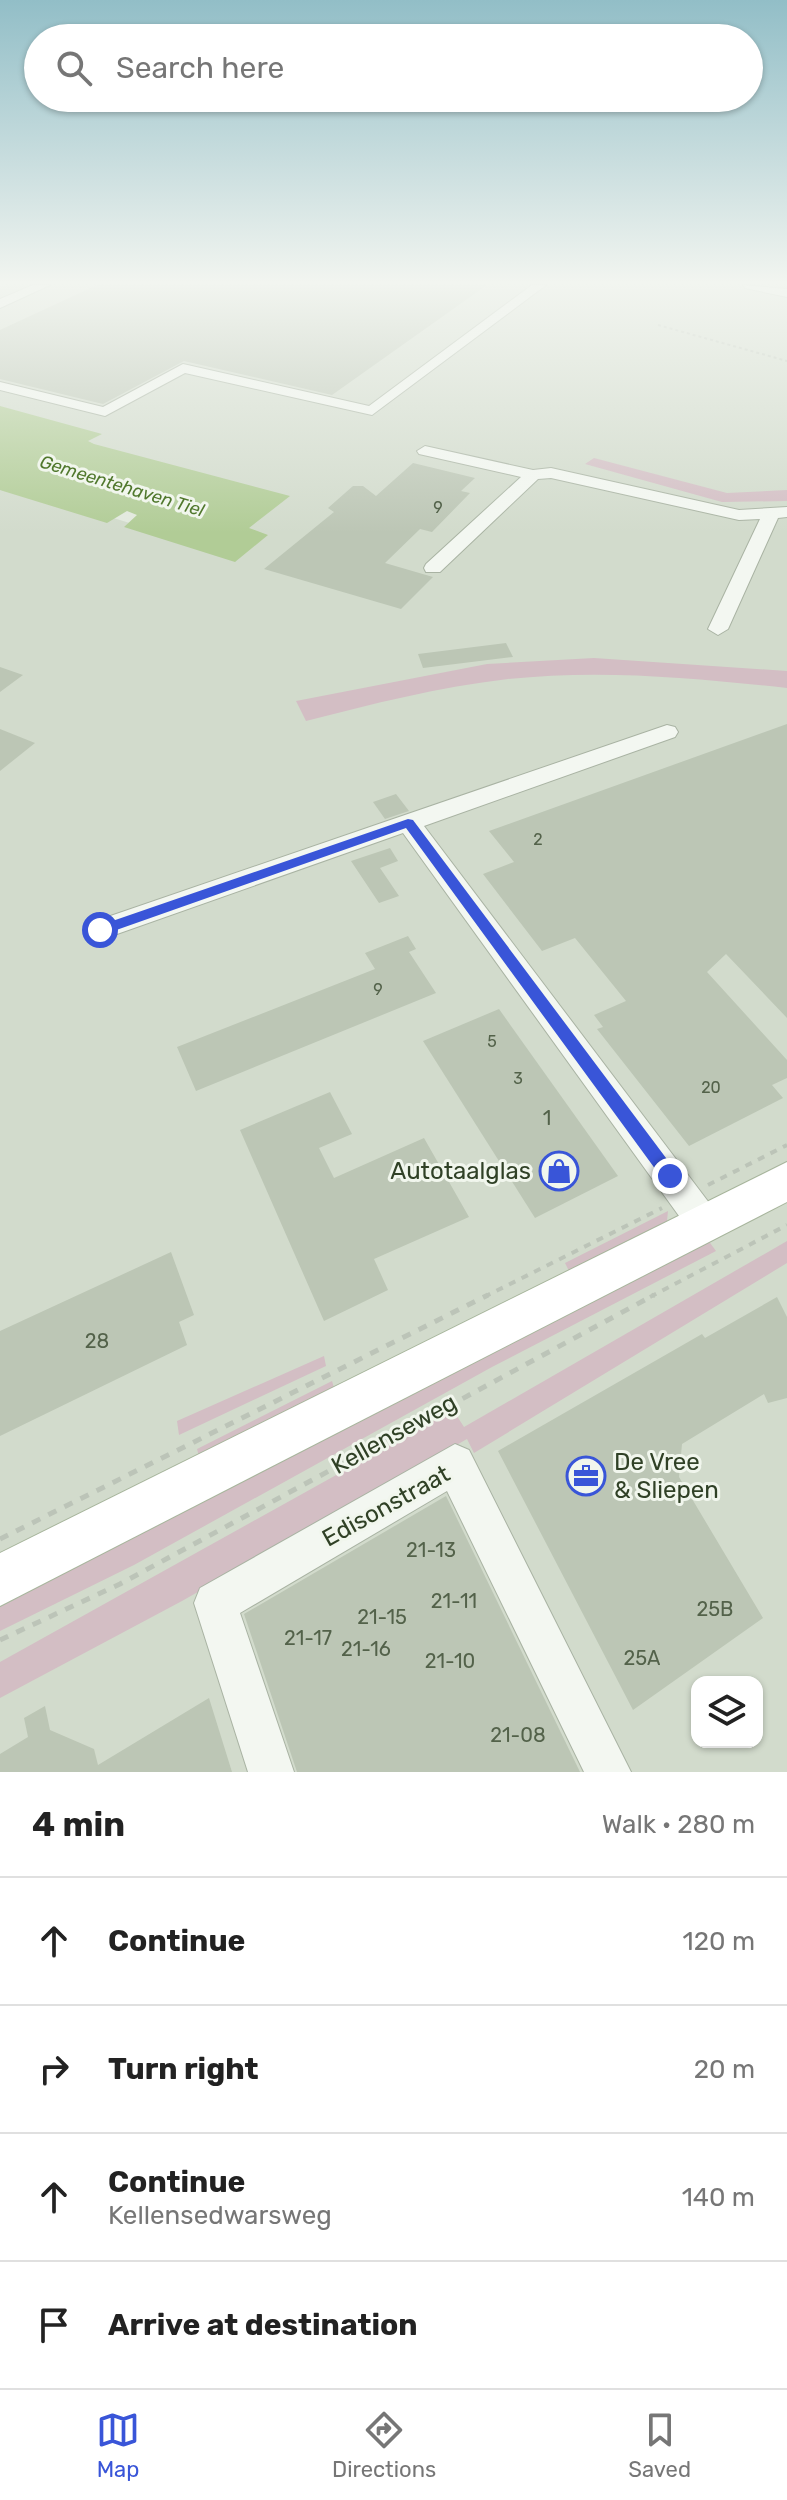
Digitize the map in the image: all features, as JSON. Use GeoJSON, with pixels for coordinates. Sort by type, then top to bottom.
{"type":"FeatureCollection","features":[{"type":"Feature","properties":{"kind":"main road"},"geometry":{"type":"LineString","coordinates":[[0,1580],[695,1210],[787,1181]]}},
{"type":"Feature","properties":{"kind":"street"},"geometry":{"type":"LineString","coordinates":[[0,386],[105,412],[183,368],[372,411],[430,368]]}},
{"type":"Feature","properties":{"kind":"street"},"geometry":{"type":"LineString","coordinates":[[425,451],[533,475],[551,473],[739,515],[779,513]]}},
{"type":"Feature","properties":{"kind":"street"},"geometry":{"type":"LineString","coordinates":[[433,568],[533,475]]}},
{"type":"Feature","properties":{"kind":"street"},"geometry":{"type":"LineString","coordinates":[[718,629],[779,513]]}},
{"type":"Feature","properties":{"kind":"street"},"geometry":{"type":"LineString","coordinates":[[100,930],[667,732]]}},
{"type":"Feature","properties":{"kind":"street"},"geometry":{"type":"LineString","coordinates":[[408,823],[695,1210]]}},
{"type":"Feature","properties":{"kind":"street","name":"Edisonstraat"},"geometry":{"type":"LineString","coordinates":[[271,1772],[215,1603],[455,1464],[608,1772]]}},
{"type":"Feature","properties":{"kind":"path"},"geometry":{"type":"LineString","coordinates":[[0,1539],[695,1210],[787,1145]]}},
{"type":"Feature","properties":{"kind":"path","name":"Kellenseweg"},"geometry":{"type":"LineString","coordinates":[[0,1640],[120,1584],[491,1381],[787,1225]]}},
{"type":"Feature","properties":{"kind":"shaded area"},"geometry":{"type":"Polygon","coordinates":[[[0,368],[787,368],[787,1772],[0,1772],[0,483],[230,554],[71,446],[0,411],[0,368]]]}},
{"type":"Feature","properties":{"kind":"shaded area"},"geometry":{"type":"Polygon","coordinates":[[[594,458],[727,493],[787,490],[787,501],[722,502],[585,464],[594,458]]]}},
{"type":"Feature","properties":{"kind":"shaded area"},"geometry":{"type":"Polygon","coordinates":[[[594,658],[787,671],[787,688],[648,676],[543,676],[431,691],[306,721],[296,701],[487,664],[594,658]]]}},
{"type":"Feature","properties":{"kind":"shaded area"},"geometry":{"type":"Polygon","coordinates":[[[668,1211],[667,1221],[570,1273],[565,1263],[668,1211]]]}},
{"type":"Feature","properties":{"kind":"shaded area"},"geometry":{"type":"Polygon","coordinates":[[[705,1236],[716,1251],[492,1367],[134,1565],[0,1631],[0,1607],[705,1236]]]}},
{"type":"Feature","properties":{"kind":"shaded area"},"geometry":{"type":"Polygon","coordinates":[[[787,1241],[787,1263],[474,1453],[467,1439],[182,1601],[0,1698],[0,1662],[453,1410],[464,1427],[787,1241]]]}},
{"type":"Feature","properties":{"kind":"shaded area"},"geometry":{"type":"Polygon","coordinates":[[[324,1356],[326,1366],[179,1435],[177,1421],[324,1356]]]}},
{"type":"Feature","properties":{"kind":"shaded area"},"geometry":{"type":"Polygon","coordinates":[[[332,1381],[335,1391],[200,1460],[197,1449],[332,1381]]]}},
{"type":"Feature","properties":{"kind":"water","name":"Gemeentehaven Tiel"},"geometry":{"type":"Polygon","coordinates":[[[0,406],[102,434],[88,441],[94,444],[290,496],[249,528],[268,535],[235,562],[124,527],[137,515],[127,511],[107,523],[3,491],[0,490],[0,406]]]}},
{"type":"Feature","properties":{"kind":"building"},"geometry":{"type":"Polygon","coordinates":[[[0,368],[171,368],[103,404],[0,379],[0,368]]]}},
{"type":"Feature","properties":{"kind":"building"},"geometry":{"type":"Polygon","coordinates":[[[213,368],[370,368],[332,395],[213,368]]]}},
{"type":"Feature","properties":{"kind":"building"},"geometry":{"type":"Polygon","coordinates":[[[413,463],[475,478],[461,491],[470,493],[432,532],[420,529],[385,563],[433,577],[401,609],[264,569],[334,512],[328,508],[353,486],[363,486],[376,496],[413,463]]]}},
{"type":"Feature","properties":{"kind":"building"},"geometry":{"type":"Polygon","coordinates":[[[506,643],[513,657],[423,668],[418,654],[506,643]]]}},
{"type":"Feature","properties":{"kind":"building"},"geometry":{"type":"Polygon","coordinates":[[[0,667],[23,675],[0,692],[0,667]]]}},
{"type":"Feature","properties":{"kind":"building"},"geometry":{"type":"Polygon","coordinates":[[[787,724],[787,1018],[726,954],[707,972],[787,1060],[787,1078],[772,1085],[783,1098],[689,1146],[597,1029],[603,1027],[594,1015],[626,1001],[575,938],[542,951],[483,874],[514,862],[489,831],[787,724]]]}},
{"type":"Feature","properties":{"kind":"building"},"geometry":{"type":"Polygon","coordinates":[[[0,729],[35,743],[0,771],[0,729]]]}},
{"type":"Feature","properties":{"kind":"building"},"geometry":{"type":"Polygon","coordinates":[[[396,794],[409,811],[385,819],[373,802],[396,794]]]}},
{"type":"Feature","properties":{"kind":"building"},"geometry":{"type":"Polygon","coordinates":[[[390,848],[398,861],[380,868],[399,896],[379,903],[351,861],[390,848]]]}},
{"type":"Feature","properties":{"kind":"building"},"geometry":{"type":"Polygon","coordinates":[[[408,936],[416,949],[409,952],[436,993],[196,1091],[177,1047],[375,969],[365,953],[408,936]]]}},
{"type":"Feature","properties":{"kind":"building"},"geometry":{"type":"Polygon","coordinates":[[[499,1009],[618,1176],[535,1218],[423,1041],[499,1009]]]}},
{"type":"Feature","properties":{"kind":"building"},"geometry":{"type":"Polygon","coordinates":[[[330,1092],[352,1134],[319,1148],[334,1178],[424,1138],[469,1217],[374,1259],[388,1290],[324,1321],[240,1130],[330,1092]]]}},
{"type":"Feature","properties":{"kind":"building"},"geometry":{"type":"Polygon","coordinates":[[[171,1252],[194,1315],[179,1322],[187,1345],[0,1436],[0,1331],[171,1252]]]}},
{"type":"Feature","properties":{"kind":"building"},"geometry":{"type":"Polygon","coordinates":[[[777,1297],[787,1317],[787,1398],[768,1403],[764,1394],[682,1444],[679,1477],[763,1618],[633,1710],[498,1451],[702,1334],[705,1338],[777,1297]]]}},
{"type":"Feature","properties":{"kind":"building"},"geometry":{"type":"Polygon","coordinates":[[[446,1496],[580,1772],[297,1772],[244,1614],[446,1496]]]}},
{"type":"Feature","properties":{"kind":"building"},"geometry":{"type":"Polygon","coordinates":[[[209,1698],[232,1772],[0,1772],[0,1754],[28,1737],[24,1718],[45,1706],[50,1730],[94,1749],[98,1765],[209,1698]]]}},
{"type":"Feature","properties":{"kind":"place","name":"Autotaalglas"},"geometry":{"type":"Point","coordinates":[559,1171]}},
{"type":"Feature","properties":{"kind":"place","name":"De Vree & Sliepen"},"geometry":{"type":"Point","coordinates":[586,1476]}},
{"type":"Feature","properties":{"kind":"route"},"geometry":{"type":"LineString","coordinates":[[100,930],[408,823],[670,1176]]}}]}
